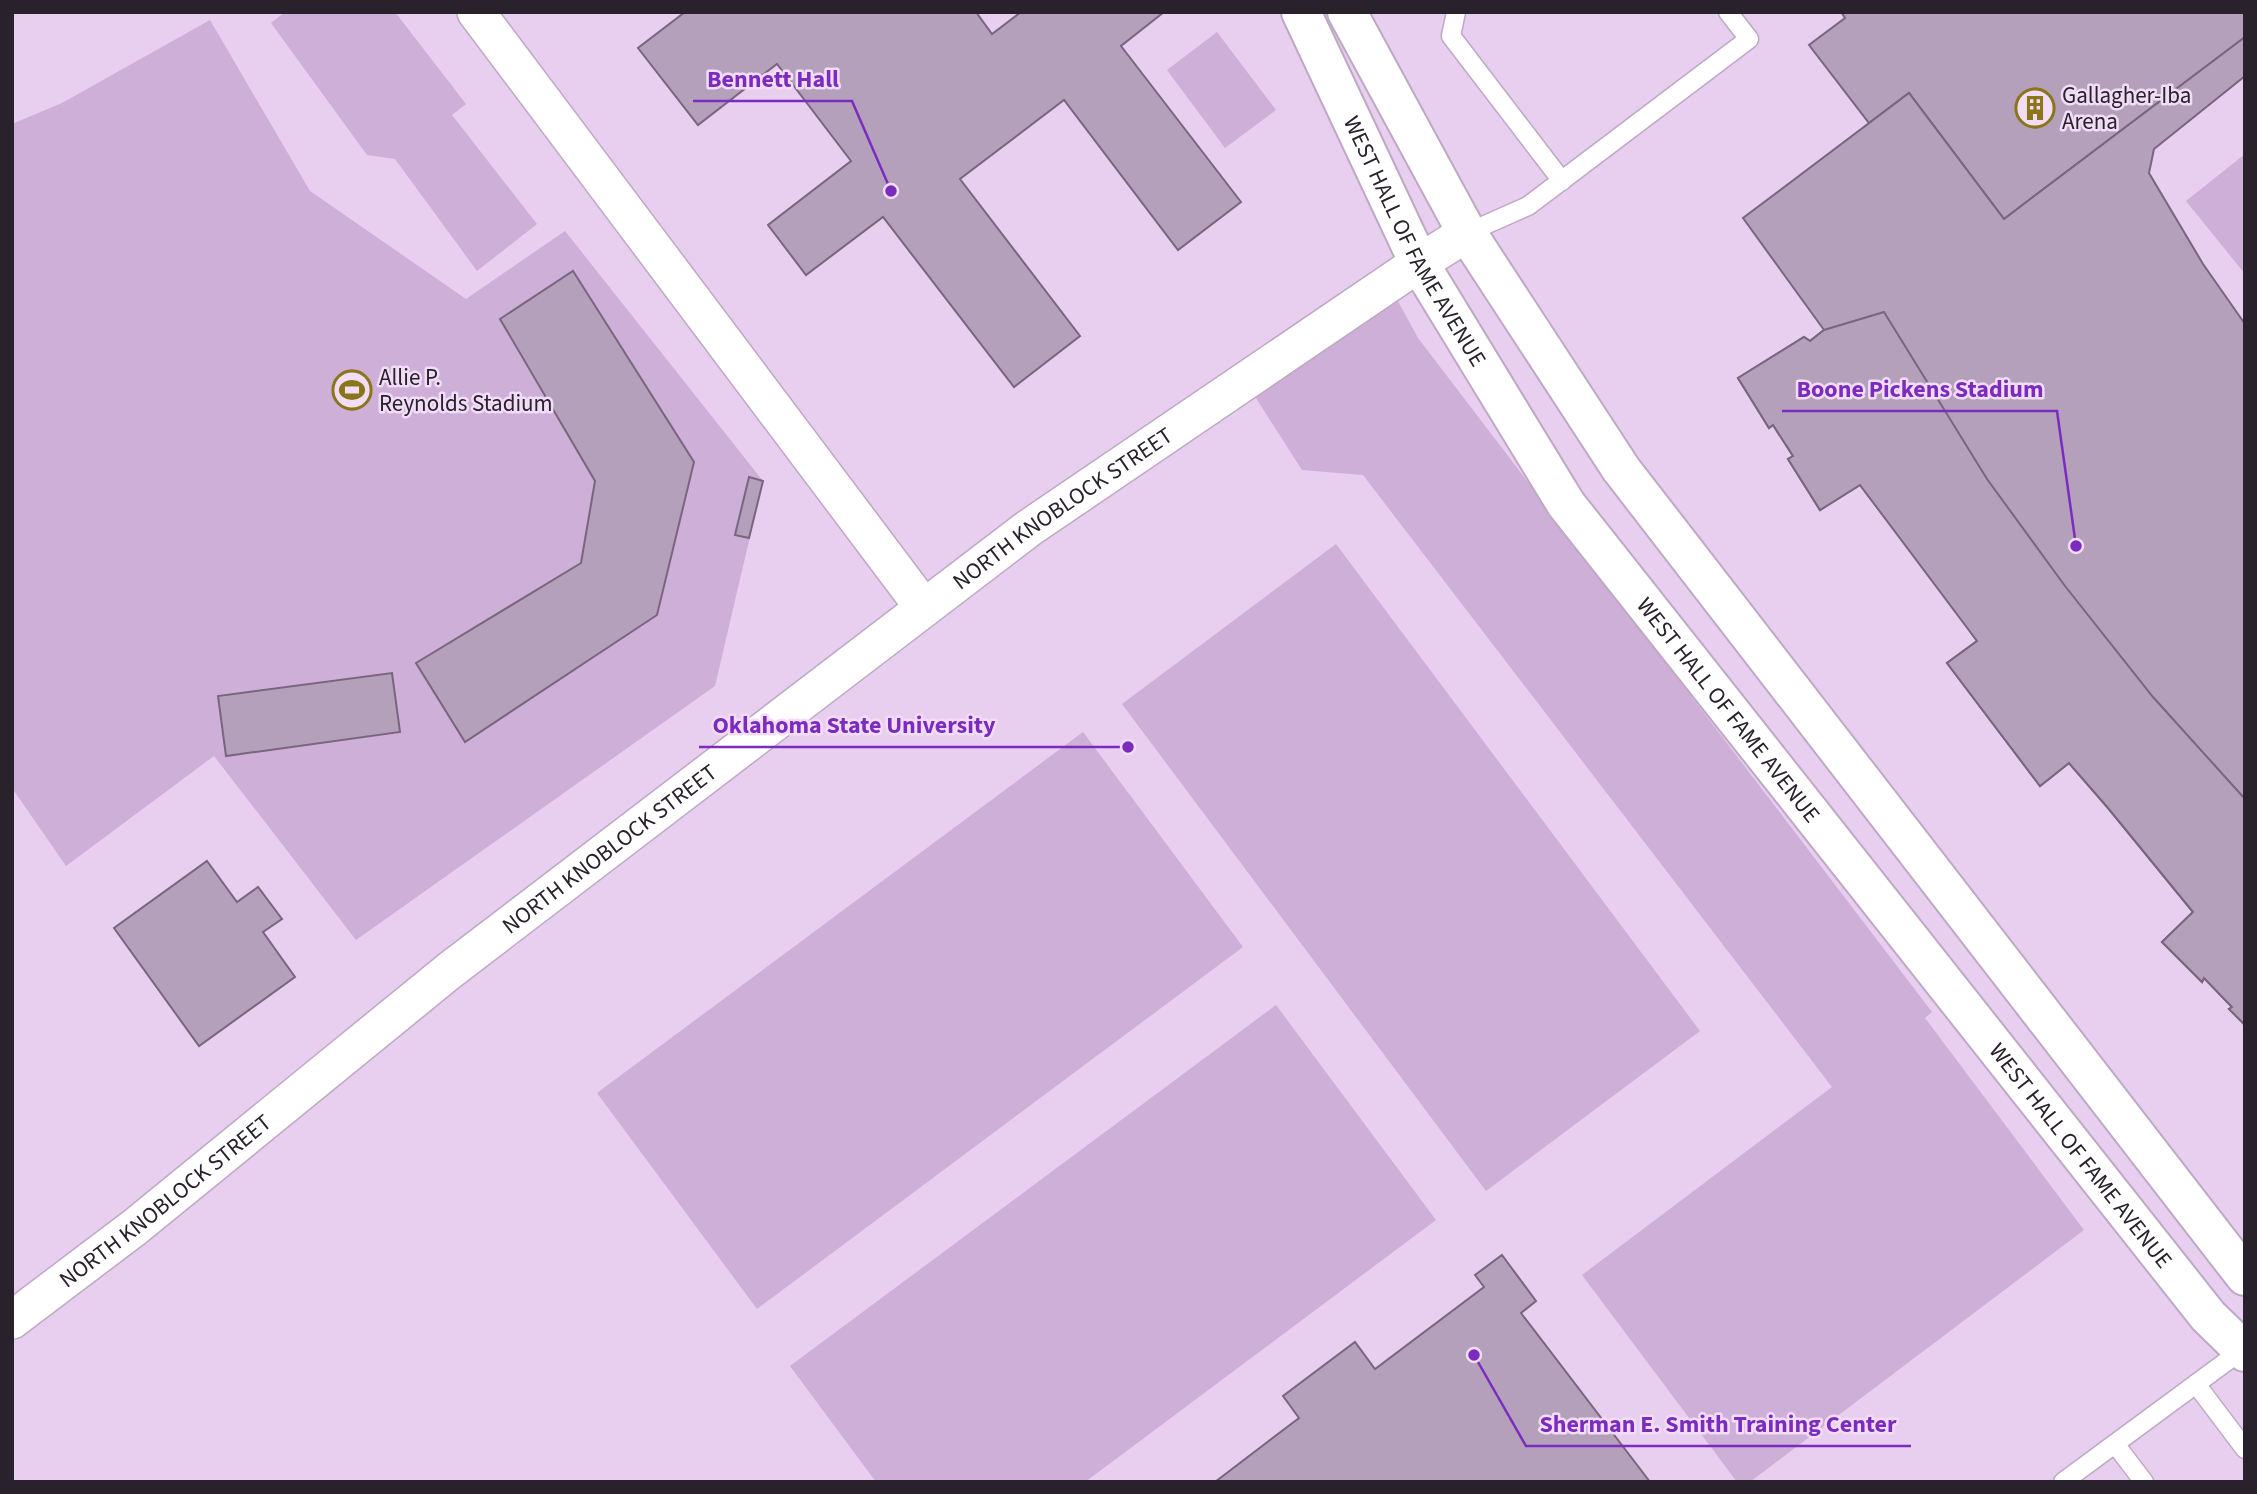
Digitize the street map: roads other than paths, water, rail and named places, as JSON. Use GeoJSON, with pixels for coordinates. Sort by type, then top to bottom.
{"type":"FeatureCollection","features":[{"type":"Feature","properties":{"kind":"main road","name":"WEST HALL OF FAME AVENUE"},"geometry":{"type":"LineString","coordinates":[[1301,12],[1419,262],[1566,504],[2208,1316],[2244,1351]]}},
{"type":"Feature","properties":{"kind":"main road","name":"WEST HALL OF FAME AVENUE"},"geometry":{"type":"LineString","coordinates":[[1348,12],[1467,233],[1621,469],[2245,1276]]}},
{"type":"Feature","properties":{"kind":"street"},"geometry":{"type":"LineString","coordinates":[[476,12],[924,608]]}},
{"type":"Feature","properties":{"kind":"street","name":"NORTH KNOBLOCK STREET"},"geometry":{"type":"LineString","coordinates":[[12,1320],[135,1227],[449,971],[1029,528],[1419,262],[1467,233]]}},
{"type":"Feature","properties":{"kind":"lane"},"geometry":{"type":"LineString","coordinates":[[1456,12],[1451,37],[1562,181]]}},
{"type":"Feature","properties":{"kind":"lane"},"geometry":{"type":"LineString","coordinates":[[1467,233],[1528,206],[1749,39],[1728,12]]}},
{"type":"Feature","properties":{"kind":"lane"},"geometry":{"type":"LineString","coordinates":[[2063,1482],[2244,1351]]}},
{"type":"Feature","properties":{"kind":"lane"},"geometry":{"type":"LineString","coordinates":[[2196,1384],[2245,1449]]}},
{"type":"Feature","properties":{"kind":"lane"},"geometry":{"type":"LineString","coordinates":[[2115,1444],[2144,1482]]}},
{"type":"Feature","properties":{"kind":"place","name":"Gallagher-Iba Arena"},"geometry":{"type":"Point","coordinates":[2035,108]}},
{"type":"Feature","properties":{"kind":"place","name":"Bennett Hall"},"geometry":{"type":"Point","coordinates":[891,191]}},
{"type":"Feature","properties":{"kind":"place","name":"Allie P. Reynolds Stadium"},"geometry":{"type":"Point","coordinates":[352,390]}},
{"type":"Feature","properties":{"kind":"place","name":"Boone Pickens Stadium"},"geometry":{"type":"Point","coordinates":[2076,546]}},
{"type":"Feature","properties":{"kind":"place","name":"Oklahoma State University"},"geometry":{"type":"Point","coordinates":[1128,747]}},
{"type":"Feature","properties":{"kind":"place","name":"Sherman E. Smith Training Center"},"geometry":{"type":"Point","coordinates":[1474,1355]}}]}
